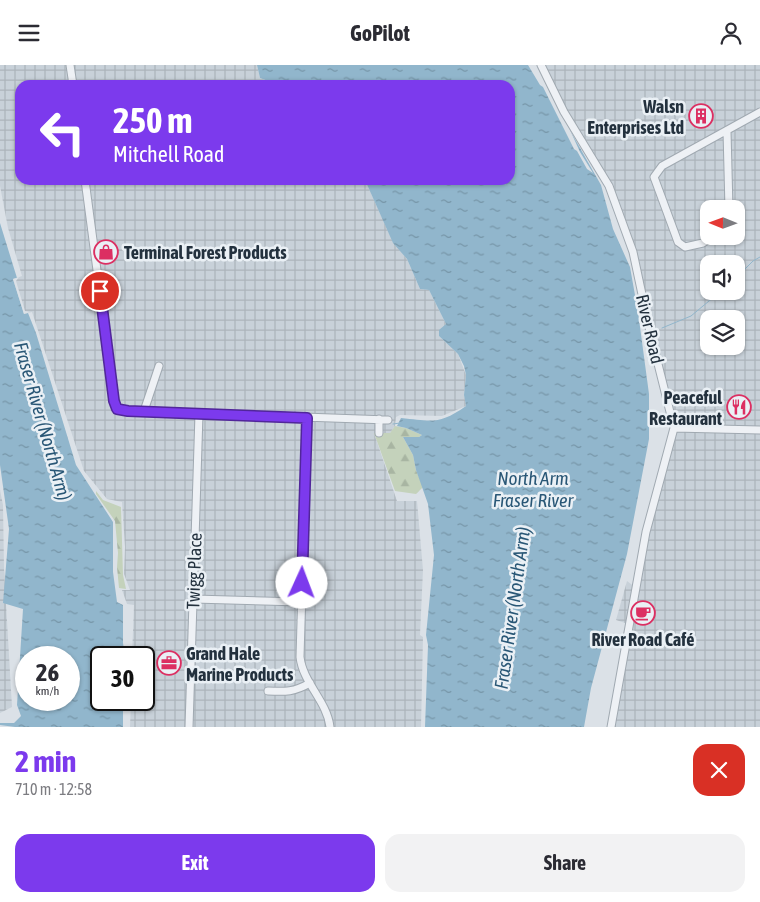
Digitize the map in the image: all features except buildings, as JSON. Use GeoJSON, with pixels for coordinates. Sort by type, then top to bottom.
{"type":"FeatureCollection","features":[{"type":"Feature","properties":{"kind":"street"},"geometry":{"type":"LineString","coordinates":[[70,65],[72,80]]}},
{"type":"Feature","properties":{"kind":"street","name":"River Road"},"geometry":{"type":"LineString","coordinates":[[541,65],[564,112],[610,186],[633,252],[674,428],[646,532],[611,727]]}},
{"type":"Feature","properties":{"kind":"street"},"geometry":{"type":"LineString","coordinates":[[700,244],[685,247],[678,242],[654,177],[662,166],[760,112]]}},
{"type":"Feature","properties":{"kind":"street"},"geometry":{"type":"LineString","coordinates":[[727,131],[729,200]]}},
{"type":"Feature","properties":{"kind":"street"},"geometry":{"type":"LineString","coordinates":[[86,185],[114,401],[117,409],[200,414],[388,420]]}},
{"type":"Feature","properties":{"kind":"street"},"geometry":{"type":"LineString","coordinates":[[144,411],[159,366]]}},
{"type":"Feature","properties":{"kind":"street","name":"Twigg Place"},"geometry":{"type":"LineString","coordinates":[[189,727],[200,414]]}},
{"type":"Feature","properties":{"kind":"street"},"geometry":{"type":"LineString","coordinates":[[307,418],[301,663],[310,683],[323,704],[330,727]]}},
{"type":"Feature","properties":{"kind":"street"},"geometry":{"type":"LineString","coordinates":[[379,419],[379,433]]}},
{"type":"Feature","properties":{"kind":"street"},"geometry":{"type":"LineString","coordinates":[[674,428],[760,431]]}},
{"type":"Feature","properties":{"kind":"street"},"geometry":{"type":"LineString","coordinates":[[194,599],[301,602]]}},
{"type":"Feature","properties":{"kind":"street"},"geometry":{"type":"LineString","coordinates":[[268,691],[296,690],[310,683]]}},
{"type":"Feature","properties":{"kind":"shaded area"},"geometry":{"type":"Polygon","coordinates":[[[0,65],[257,65],[260,78],[265,80],[15,80],[15,185],[367,185],[393,242],[407,259],[420,289],[429,290],[446,324],[439,336],[458,354],[466,375],[464,395],[466,406],[442,416],[400,415],[396,417],[395,426],[390,433],[374,433],[397,501],[417,501],[423,570],[420,635],[423,637],[421,727],[130,727],[131,711],[155,711],[155,646],[132,646],[134,605],[127,604],[122,590],[130,590],[124,574],[125,547],[122,502],[107,499],[84,471],[32,312],[24,314],[13,279],[22,276],[8,228],[0,186],[0,65]]]}},
{"type":"Feature","properties":{"kind":"shaded area"},"geometry":{"type":"Polygon","coordinates":[[[541,65],[760,65],[760,727],[611,727],[646,532],[674,428],[633,252],[609,186],[541,65]]]}},
{"type":"Feature","properties":{"kind":"shaded area"},"geometry":{"type":"Polygon","coordinates":[[[0,490],[3,505],[4,569],[12,707],[0,713],[0,490]]]}},
{"type":"Feature","properties":{"kind":"shaded area"},"geometry":{"type":"Polygon","coordinates":[[[627,581],[635,587],[628,624],[616,620],[627,581]]]}},
{"type":"Feature","properties":{"kind":"green space"},"geometry":{"type":"Polygon","coordinates":[[[395,426],[406,428],[422,435],[419,437],[403,437],[413,455],[416,470],[423,487],[416,494],[395,491],[374,433],[390,433],[395,426]]]}},
{"type":"Feature","properties":{"kind":"green space"},"geometry":{"type":"Polygon","coordinates":[[[96,491],[103,500],[121,507],[123,575],[126,589],[119,588],[115,521],[96,494],[96,491]]]}},
{"type":"Feature","properties":{"kind":"water","name":"North Arm Fraser River"},"geometry":{"type":"Polygon","coordinates":[[[257,65],[533,65],[601,185],[613,229],[630,267],[649,394],[649,439],[627,554],[591,688],[584,727],[425,727],[428,645],[426,635],[434,555],[428,504],[416,470],[413,455],[403,437],[419,437],[422,435],[397,426],[401,418],[420,420],[442,419],[466,406],[464,395],[466,375],[458,354],[439,336],[439,330],[446,324],[429,290],[420,289],[407,259],[393,243],[367,185],[515,185],[515,80],[265,80],[260,78],[257,65]]]}},
{"type":"Feature","properties":{"kind":"water","name":"Fraser River (North Arm)"},"geometry":{"type":"Polygon","coordinates":[[[0,223],[17,278],[13,279],[24,314],[28,313],[36,333],[76,465],[113,522],[113,572],[117,602],[123,605],[123,646],[90,646],[90,711],[123,711],[123,727],[15,727],[0,725],[0,723],[14,723],[21,716],[19,711],[80,711],[80,646],[21,646],[23,609],[3,603],[9,529],[0,465],[0,223]]]}},
{"type":"Feature","properties":{"kind":"pier"},"geometry":{"type":"Polygon","coordinates":[[[528,65],[536,65],[565,119],[580,152],[593,173],[587,169],[574,149],[543,87],[528,65]]]}},
{"type":"Feature","properties":{"kind":"pier"},"geometry":{"type":"Polygon","coordinates":[[[19,277],[16,281],[25,311],[30,312],[24,314],[13,279],[19,277]]]}},
{"type":"Feature","properties":{"kind":"waterway"},"geometry":{"type":"LineString","coordinates":[[745,269],[760,257]]}},
{"type":"Feature","properties":{"kind":"waterway"},"geometry":{"type":"LineString","coordinates":[[662,328],[691,316],[710,300]]}},
{"type":"Feature","properties":{"kind":"waterway"},"geometry":{"type":"LineString","coordinates":[[393,424],[400,423]]}},
{"type":"Feature","properties":{"kind":"place","name":"Walsn Enterprises Ltd"},"geometry":{"type":"Point","coordinates":[701,116]}},
{"type":"Feature","properties":{"kind":"place","name":"Terminal Forest Products"},"geometry":{"type":"Point","coordinates":[106,252]}},
{"type":"Feature","properties":{"kind":"place","name":"Peaceful Restaurant"},"geometry":{"type":"Point","coordinates":[739,407]}},
{"type":"Feature","properties":{"kind":"place","name":"River Road Café"},"geometry":{"type":"Point","coordinates":[643,613]}},
{"type":"Feature","properties":{"kind":"place","name":"Grand Hale Marine Products"},"geometry":{"type":"Point","coordinates":[169,663]}},
{"type":"Feature","properties":{"kind":"route"},"geometry":{"type":"LineString","coordinates":[[100,291],[114,401],[117,409],[307,418],[302,583]]}}]}
